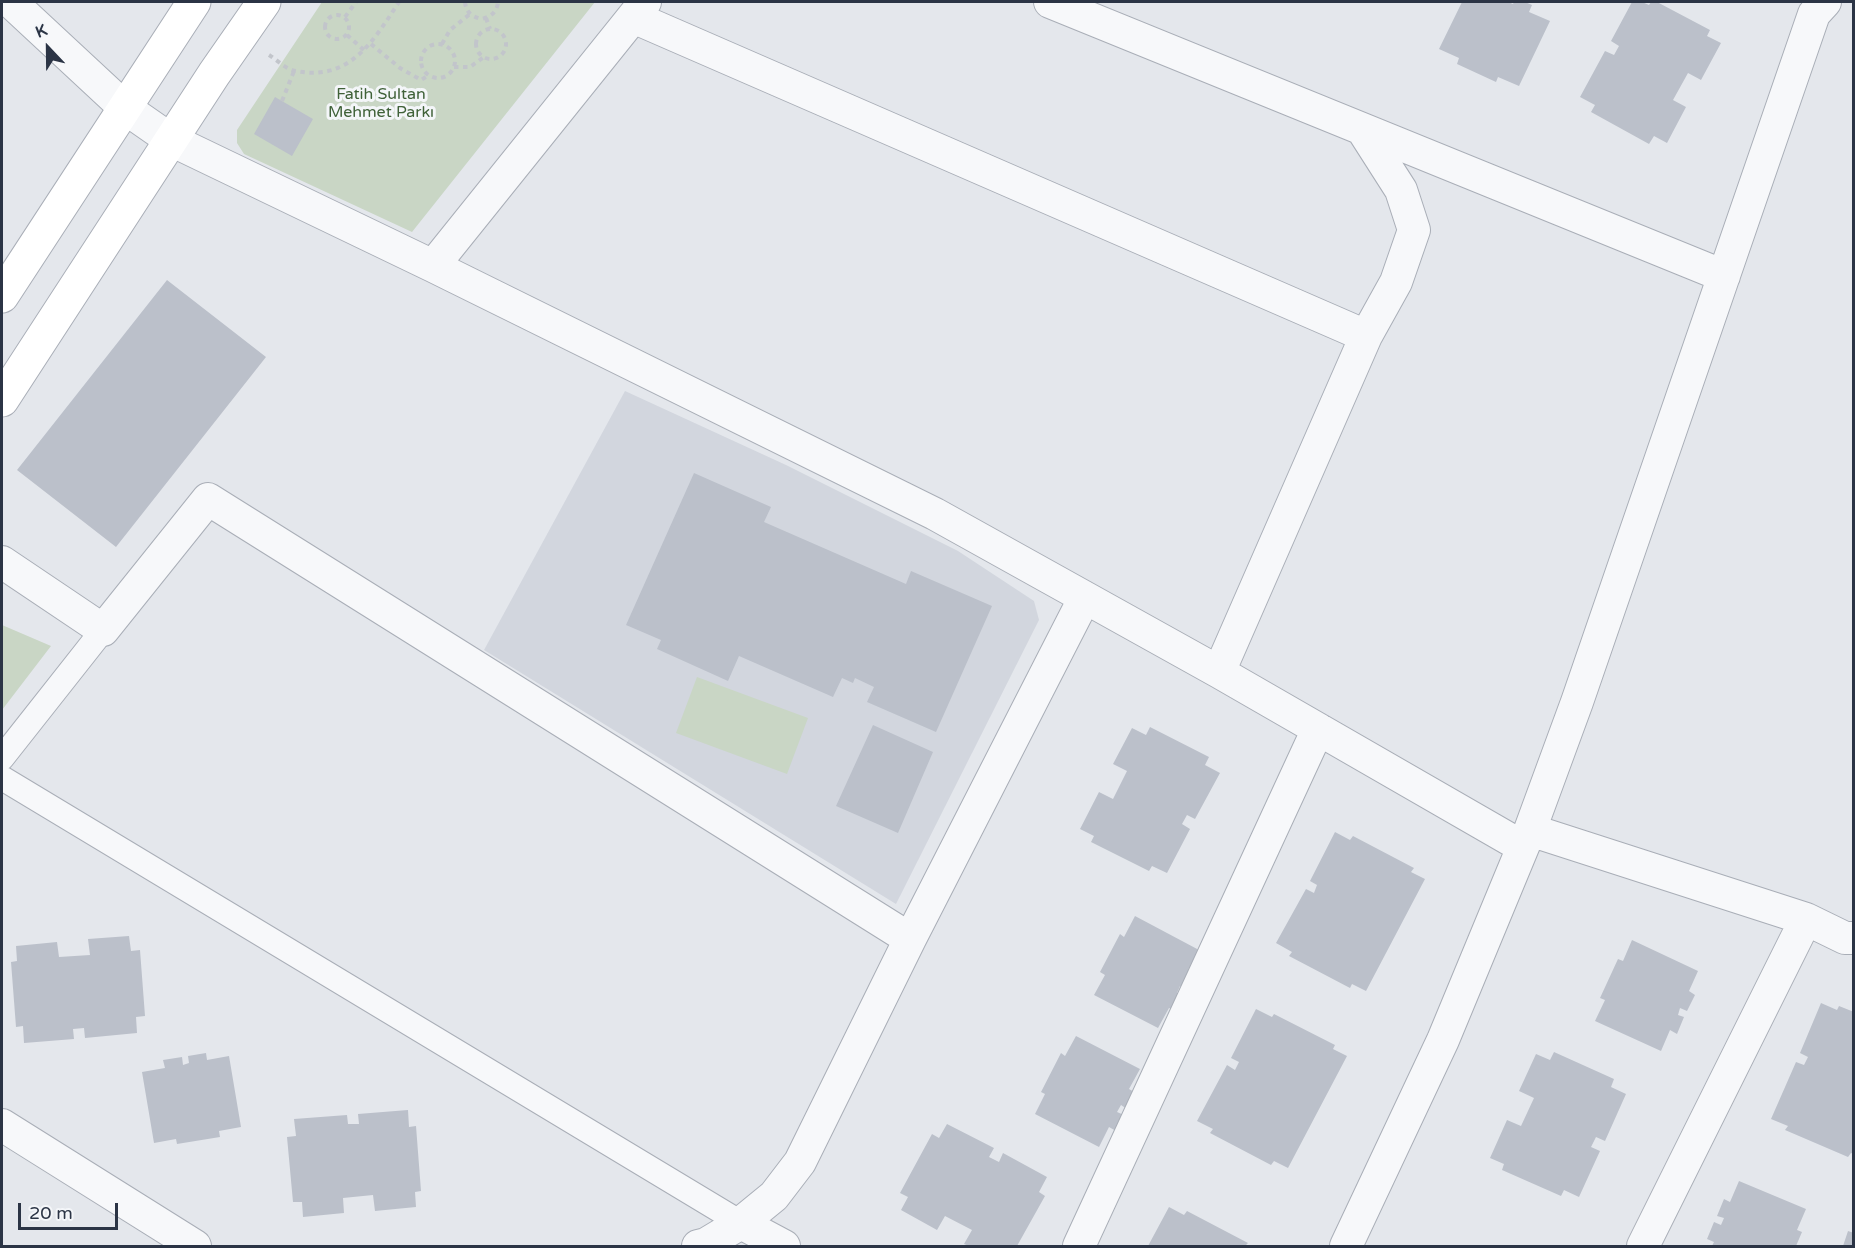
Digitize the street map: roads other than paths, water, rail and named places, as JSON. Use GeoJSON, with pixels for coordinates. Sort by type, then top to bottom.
{"type":"FeatureCollection","features":[{"type":"Feature","properties":{"kind":"main road"},"geometry":{"type":"LineString","coordinates":[[2,296],[194,2]]}},
{"type":"Feature","properties":{"kind":"main road"},"geometry":{"type":"LineString","coordinates":[[2,400],[171,140],[264,2]]}},
{"type":"Feature","properties":{"kind":"street"},"geometry":{"type":"LineString","coordinates":[[11,2],[125,108],[171,140],[433,266],[935,514],[1318,729],[1527,839],[1806,919],[1845,938],[1854,938]]}},
{"type":"Feature","properties":{"kind":"street"},"geometry":{"type":"LineString","coordinates":[[1050,2],[1724,276]]}},
{"type":"Feature","properties":{"kind":"street"},"geometry":{"type":"LineString","coordinates":[[1346,1246],[1443,1040],[1527,839],[1577,702],[1814,14],[1825,2]]}},
{"type":"Feature","properties":{"kind":"street"},"geometry":{"type":"LineString","coordinates":[[433,266],[639,10],[1366,336]]}},
{"type":"Feature","properties":{"kind":"street"},"geometry":{"type":"LineString","coordinates":[[1219,672],[1366,336],[1396,282],[1414,231],[1401,190],[1362,129]]}},
{"type":"Feature","properties":{"kind":"street"},"geometry":{"type":"LineString","coordinates":[[2,758],[208,499],[910,939]]}},
{"type":"Feature","properties":{"kind":"street"},"geometry":{"type":"LineString","coordinates":[[2,562],[104,630]]}},
{"type":"Feature","properties":{"kind":"street"},"geometry":{"type":"LineString","coordinates":[[698,1246],[706,1244],[741,1223],[774,1196],[800,1162],[910,939],[1084,599]]}},
{"type":"Feature","properties":{"kind":"street"},"geometry":{"type":"LineString","coordinates":[[1079,1246],[1318,729]]}},
{"type":"Feature","properties":{"kind":"street"},"geometry":{"type":"LineString","coordinates":[[2,778],[741,1223],[784,1246]]}},
{"type":"Feature","properties":{"kind":"street"},"geometry":{"type":"LineString","coordinates":[[1643,1246],[1806,919]]}},
{"type":"Feature","properties":{"kind":"street"},"geometry":{"type":"LineString","coordinates":[[2,1125],[188,1244]]}},
{"type":"Feature","properties":{"kind":"park label","name":"Fatih Sultan Mehmet Parkı"},"geometry":{"type":"Point","coordinates":[381,104]}}]}
